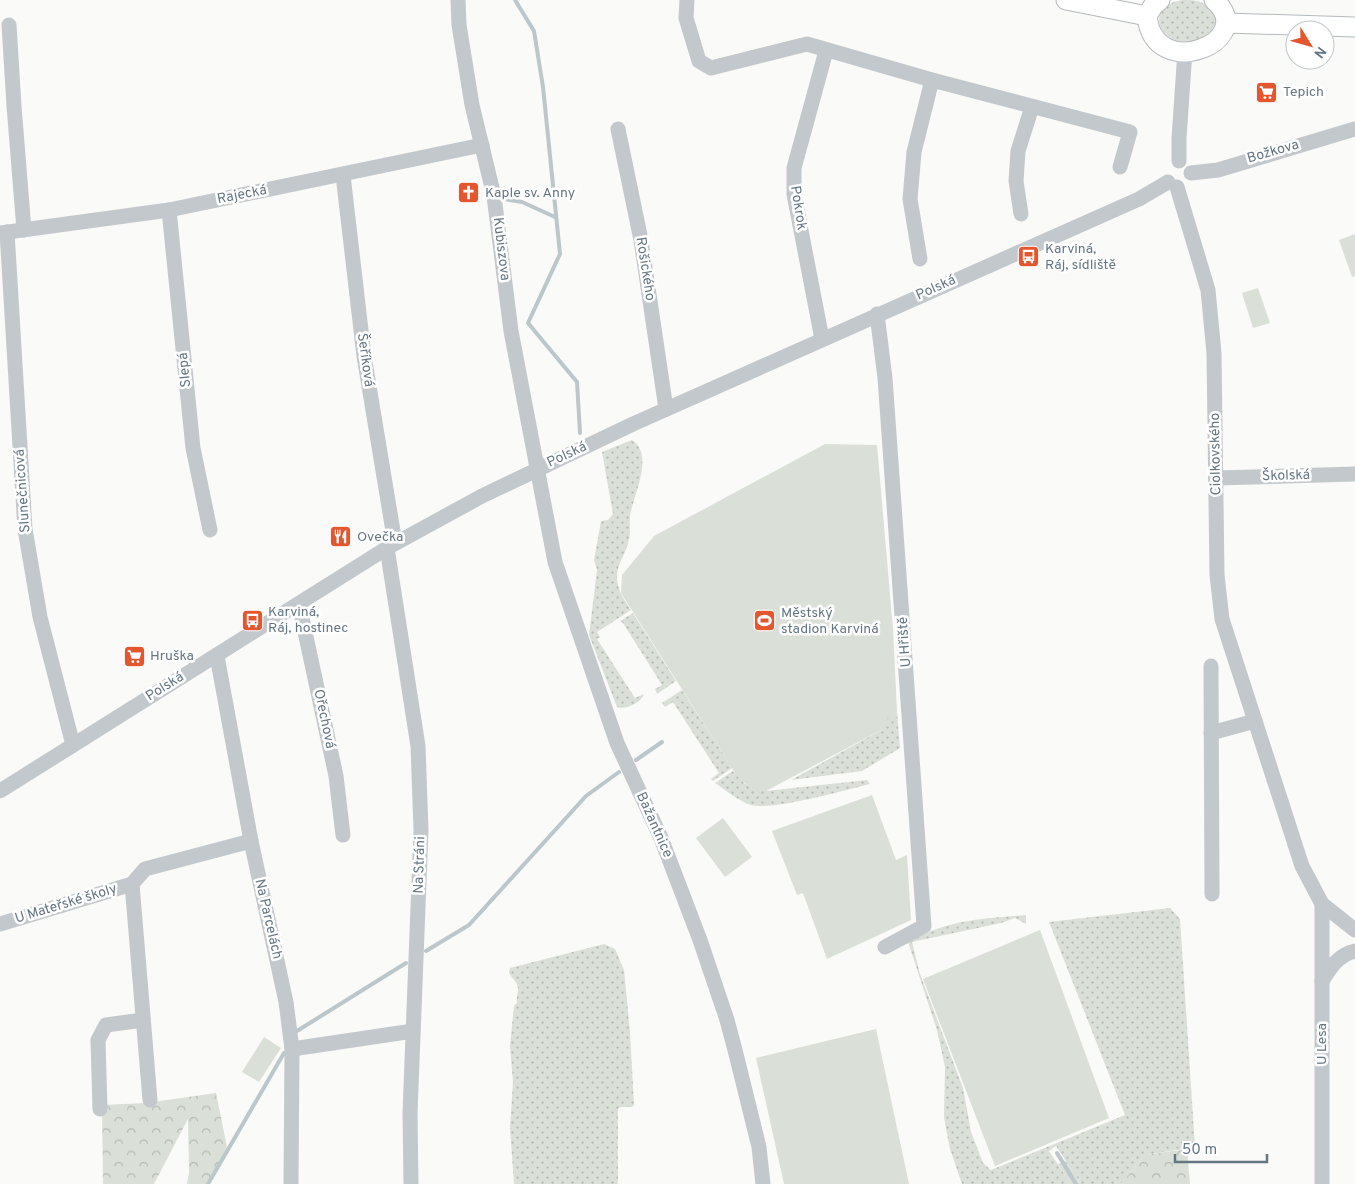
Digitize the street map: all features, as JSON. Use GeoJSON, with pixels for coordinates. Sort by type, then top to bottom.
{"type":"FeatureCollection","features":[{"type":"Feature","properties":{"kind":"main road"},"geometry":{"type":"LineString","coordinates":[[1066,0],[1147,16]]}},
{"type":"Feature","properties":{"kind":"main road"},"geometry":{"type":"LineString","coordinates":[[1160,0],[1153,6],[1147,16],[1151,35],[1168,49],[1185,51],[1200,50],[1213,44],[1221,36],[1226,23],[1225,14],[1214,0]]}},
{"type":"Feature","properties":{"kind":"main road"},"geometry":{"type":"LineString","coordinates":[[1226,23],[1355,26]]}},
{"type":"Feature","properties":{"kind":"street","name":"Kubiszova"},"geometry":{"type":"LineString","coordinates":[[458,0],[459,25],[472,106],[494,196],[511,331],[536,469]]}},
{"type":"Feature","properties":{"kind":"street"},"geometry":{"type":"LineString","coordinates":[[687,0],[686,18],[699,61],[711,68],[807,44],[932,80],[1130,132],[1120,167]]}},
{"type":"Feature","properties":{"kind":"street"},"geometry":{"type":"LineString","coordinates":[[9,25],[24,230]]}},
{"type":"Feature","properties":{"kind":"street","name":"Pokrok"},"geometry":{"type":"LineString","coordinates":[[822,339],[794,194],[794,168],[826,50]]}},
{"type":"Feature","properties":{"kind":"street"},"geometry":{"type":"LineString","coordinates":[[1179,161],[1185,51]]}},
{"type":"Feature","properties":{"kind":"street"},"geometry":{"type":"LineString","coordinates":[[920,259],[910,199],[914,152],[932,80]]}},
{"type":"Feature","properties":{"kind":"street"},"geometry":{"type":"LineString","coordinates":[[1021,214],[1016,181],[1018,151],[1032,107]]}},
{"type":"Feature","properties":{"kind":"street","name":"Rošického"},"geometry":{"type":"LineString","coordinates":[[618,129],[641,240],[666,409]]}},
{"type":"Feature","properties":{"kind":"street","name":"Božkova"},"geometry":{"type":"LineString","coordinates":[[1191,173],[1218,170],[1355,129]]}},
{"type":"Feature","properties":{"kind":"street","name":"Rajecká"},"geometry":{"type":"LineString","coordinates":[[4,233],[169,210],[482,145]]}},
{"type":"Feature","properties":{"kind":"street"},"geometry":{"type":"LineString","coordinates":[[1179,161],[1189,166],[1191,173],[1187,183],[1173,184],[1165,174],[1171,163],[1179,161]]}},
{"type":"Feature","properties":{"kind":"street","name":"Šeříková"},"geometry":{"type":"LineString","coordinates":[[343,175],[364,356],[391,546]]}},
{"type":"Feature","properties":{"kind":"street","name":"Polská"},"geometry":{"type":"LineString","coordinates":[[0,791],[391,546],[456,510],[536,469],[666,409],[1173,184]]}},
{"type":"Feature","properties":{"kind":"street","name":"Ciolkovského"},"geometry":{"type":"LineString","coordinates":[[1173,184],[1208,290],[1214,353],[1217,575],[1222,619],[1302,866],[1322,904],[1355,930]]}},
{"type":"Feature","properties":{"kind":"street","name":"Slepá"},"geometry":{"type":"LineString","coordinates":[[169,210],[193,448],[210,530]]}},
{"type":"Feature","properties":{"kind":"street","name":"Slunečnicová"},"geometry":{"type":"LineString","coordinates":[[4,233],[25,529],[40,617],[73,745]]}},
{"type":"Feature","properties":{"kind":"street","name":"U Hřiště"},"geometry":{"type":"LineString","coordinates":[[877,314],[885,378],[924,926],[885,947]]}},
{"type":"Feature","properties":{"kind":"street","name":"Bažantnice"},"geometry":{"type":"LineString","coordinates":[[536,469],[555,562],[617,743],[661,838],[700,940],[727,1020],[759,1147],[763,1184]]}},
{"type":"Feature","properties":{"kind":"street","name":"Školská"},"geometry":{"type":"LineString","coordinates":[[1216,478],[1355,474]]}},
{"type":"Feature","properties":{"kind":"street","name":"Na Stráni"},"geometry":{"type":"LineString","coordinates":[[391,546],[418,746],[421,830],[410,1112],[411,1184]]}},
{"type":"Feature","properties":{"kind":"street","name":"Ořechová"},"geometry":{"type":"LineString","coordinates":[[299,604],[336,776],[343,835]]}},
{"type":"Feature","properties":{"kind":"street","name":"Na Parcelách"},"geometry":{"type":"LineString","coordinates":[[217,656],[251,841],[286,1002],[292,1049],[291,1184]]}},
{"type":"Feature","properties":{"kind":"street"},"geometry":{"type":"LineString","coordinates":[[1211,666],[1212,894]]}},
{"type":"Feature","properties":{"kind":"street"},"geometry":{"type":"LineString","coordinates":[[1211,733],[1255,721]]}},
{"type":"Feature","properties":{"kind":"street","name":"U Mateřské školy"},"geometry":{"type":"LineString","coordinates":[[0,924],[132,884],[145,869],[251,841]]}},
{"type":"Feature","properties":{"kind":"street","name":"U Mateřské školy"},"geometry":{"type":"LineString","coordinates":[[132,884],[150,1100]]}},
{"type":"Feature","properties":{"kind":"street","name":"U Lesa"},"geometry":{"type":"LineString","coordinates":[[1322,904],[1322,1184]]}},
{"type":"Feature","properties":{"kind":"street"},"geometry":{"type":"LineString","coordinates":[[1321,982],[1333,964],[1355,951]]}},
{"type":"Feature","properties":{"kind":"street"},"geometry":{"type":"LineString","coordinates":[[100,1109],[98,1040],[106,1025],[143,1020]]}},
{"type":"Feature","properties":{"kind":"street"},"geometry":{"type":"LineString","coordinates":[[292,1049],[413,1032]]}},
{"type":"Feature","properties":{"kind":"green space"},"geometry":{"type":"Polygon","coordinates":[[[1183,0],[1202,3],[1216,16],[1216,29],[1203,40],[1180,41],[1170,38],[1163,32],[1159,17],[1163,9],[1171,3],[1183,0]]]}},
{"type":"Feature","properties":{"kind":"green space"},"geometry":{"type":"Polygon","coordinates":[[[1355,234],[1355,276],[1352,277],[1339,240],[1355,234]]]}},
{"type":"Feature","properties":{"kind":"green space"},"geometry":{"type":"Polygon","coordinates":[[[1258,288],[1270,323],[1253,328],[1242,293],[1258,288]]]}},
{"type":"Feature","properties":{"kind":"green space"},"geometry":{"type":"Polygon","coordinates":[[[632,440],[639,446],[642,455],[641,476],[630,516],[628,544],[617,574],[620,592],[631,610],[597,632],[600,637],[597,639],[635,698],[644,694],[637,703],[621,708],[617,707],[589,635],[597,570],[594,560],[601,521],[608,520],[613,514],[602,452],[632,440]]]}},
{"type":"Feature","properties":{"kind":"green space","name":"Městský stadion Karviná"},"geometry":{"type":"Polygon","coordinates":[[[825,444],[877,445],[893,629],[897,712],[885,720],[883,729],[766,791],[750,786],[737,776],[621,593],[622,575],[654,536],[825,444]]]}},
{"type":"Feature","properties":{"kind":"green space"},"geometry":{"type":"Polygon","coordinates":[[[633,613],[676,681],[657,694],[655,689],[662,685],[620,621],[633,613]]]}},
{"type":"Feature","properties":{"kind":"green space"},"geometry":{"type":"Polygon","coordinates":[[[682,690],[732,768],[713,781],[711,779],[719,773],[673,702],[665,707],[662,703],[682,690]]]}},
{"type":"Feature","properties":{"kind":"green space"},"geometry":{"type":"Polygon","coordinates":[[[897,712],[900,748],[862,771],[791,780],[883,729],[884,720],[897,712]]]}},
{"type":"Feature","properties":{"kind":"green space"},"geometry":{"type":"Polygon","coordinates":[[[733,771],[745,784],[766,791],[867,780],[870,784],[792,803],[761,806],[741,801],[715,783],[733,771]]]}},
{"type":"Feature","properties":{"kind":"green space"},"geometry":{"type":"Polygon","coordinates":[[[872,795],[896,860],[907,855],[911,920],[827,959],[803,893],[797,895],[772,831],[872,795]]]}},
{"type":"Feature","properties":{"kind":"green space"},"geometry":{"type":"Polygon","coordinates":[[[723,818],[752,857],[725,877],[696,838],[723,818]]]}},
{"type":"Feature","properties":{"kind":"green space"},"geometry":{"type":"Polygon","coordinates":[[[1170,908],[1180,919],[1195,1147],[1145,1155],[1121,1184],[1081,1184],[1056,1146],[1049,1151],[1071,1184],[962,1184],[950,1149],[944,1118],[945,1067],[937,1030],[908,942],[923,934],[952,924],[980,919],[1026,915],[1026,924],[1015,918],[1001,923],[912,942],[920,974],[963,1088],[971,1132],[983,1163],[991,1170],[1125,1115],[1049,922],[1170,908]]]}},
{"type":"Feature","properties":{"kind":"green space"},"geometry":{"type":"Polygon","coordinates":[[[1040,930],[1109,1118],[995,1166],[923,979],[1040,930]]]}},
{"type":"Feature","properties":{"kind":"green space"},"geometry":{"type":"Polygon","coordinates":[[[604,944],[615,949],[624,970],[630,1032],[634,1105],[618,1109],[618,1184],[514,1184],[510,1128],[513,1082],[510,1046],[518,987],[509,973],[510,968],[604,944]]]}},
{"type":"Feature","properties":{"kind":"green space"},"geometry":{"type":"Polygon","coordinates":[[[876,1029],[909,1184],[784,1184],[756,1058],[876,1029]]]}},
{"type":"Feature","properties":{"kind":"green space"},"geometry":{"type":"Polygon","coordinates":[[[264,1037],[281,1048],[259,1082],[242,1072],[264,1037]]]}},
{"type":"Feature","properties":{"kind":"green space"},"geometry":{"type":"Polygon","coordinates":[[[216,1093],[227,1147],[208,1184],[187,1184],[189,1173],[188,1119],[154,1184],[103,1184],[102,1105],[146,1103],[216,1093]]]}},
{"type":"Feature","properties":{"kind":"green space"},"geometry":{"type":"Polygon","coordinates":[[[1187,1149],[1190,1184],[1121,1184],[1145,1155],[1187,1149]]]}},
{"type":"Feature","properties":{"kind":"green space"},"geometry":{"type":"Polygon","coordinates":[[[1066,1161],[1081,1184],[1071,1184],[1058,1164],[1066,1161]]]}},
{"type":"Feature","properties":{"kind":"waterway"},"geometry":{"type":"LineString","coordinates":[[515,0],[534,31],[543,87],[560,254],[528,323],[577,382],[580,433]]}},
{"type":"Feature","properties":{"kind":"waterway"},"geometry":{"type":"LineString","coordinates":[[498,198],[522,202],[555,217]]}},
{"type":"Feature","properties":{"kind":"waterway"},"geometry":{"type":"LineString","coordinates":[[636,760],[662,742]]}},
{"type":"Feature","properties":{"kind":"waterway"},"geometry":{"type":"LineString","coordinates":[[426,951],[469,925],[586,796],[619,772]]}},
{"type":"Feature","properties":{"kind":"waterway"},"geometry":{"type":"LineString","coordinates":[[297,1031],[406,963]]}},
{"type":"Feature","properties":{"kind":"waterway"},"geometry":{"type":"LineString","coordinates":[[208,1184],[284,1053]]}},
{"type":"Feature","properties":{"kind":"waterway"},"geometry":{"type":"LineString","coordinates":[[1057,1153],[1076,1184]]}},
{"type":"Feature","properties":{"kind":"place","name":"Tepich"},"geometry":{"type":"Point","coordinates":[1267,92]}},
{"type":"Feature","properties":{"kind":"place","name":"Kaple sv. Anny"},"geometry":{"type":"Point","coordinates":[469,193]}},
{"type":"Feature","properties":{"kind":"place","name":"Karviná, Ráj, sídliště"},"geometry":{"type":"Point","coordinates":[1029,257]}},
{"type":"Feature","properties":{"kind":"place","name":"Ovečka"},"geometry":{"type":"Point","coordinates":[341,537]}},
{"type":"Feature","properties":{"kind":"place","name":"Karviná, Ráj, hostinec"},"geometry":{"type":"Point","coordinates":[252,620]}},
{"type":"Feature","properties":{"kind":"place","name":"Městský stadion Karviná"},"geometry":{"type":"Point","coordinates":[765,621]}},
{"type":"Feature","properties":{"kind":"place","name":"Hruška"},"geometry":{"type":"Point","coordinates":[134,656]}}]}
